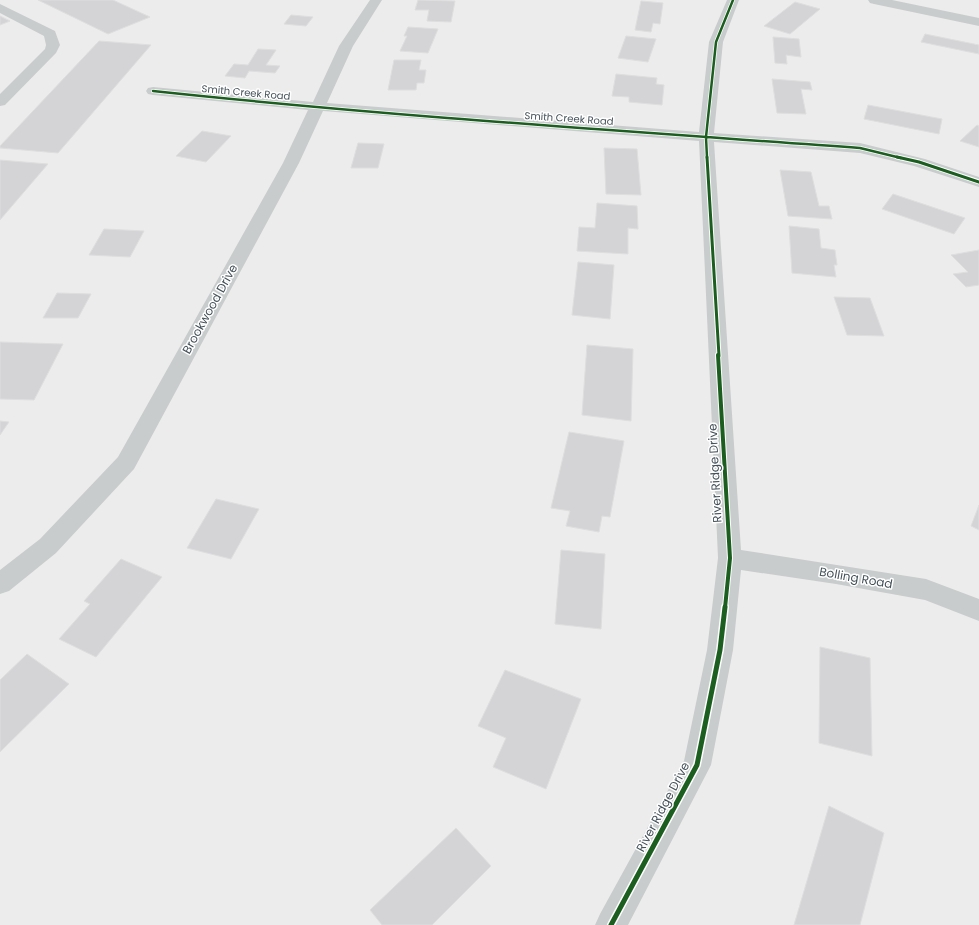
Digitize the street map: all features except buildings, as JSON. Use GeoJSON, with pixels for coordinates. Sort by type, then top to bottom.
{"type":"FeatureCollection","features":[{"type":"Feature","properties":{"kind":"street","name":"Brookwood Drive"},"geometry":{"type":"LineString","coordinates":[[0,584],[48,546],[126,463],[291,163],[346,46],[376,0]]}},
{"type":"Feature","properties":{"kind":"street","name":"River Ridge Drive"},"geometry":{"type":"LineString","coordinates":[[611,925],[697,765],[720,650],[730,558],[706,137],[716,42],[733,0]]}},
{"type":"Feature","properties":{"kind":"street"},"geometry":{"type":"LineString","coordinates":[[874,0],[979,22]]}},
{"type":"Feature","properties":{"kind":"street"},"geometry":{"type":"LineString","coordinates":[[0,8],[50,34],[53,45],[51,50],[0,102]]}},
{"type":"Feature","properties":{"kind":"street","name":"Smith Creek Road"},"geometry":{"type":"LineString","coordinates":[[153,91],[237,100],[860,148],[919,162],[979,182]]}},
{"type":"Feature","properties":{"kind":"street","name":"Bolling Road"},"geometry":{"type":"LineString","coordinates":[[730,558],[836,574],[926,590],[979,610]]}},
{"type":"Feature","properties":{"kind":"cycle path"},"geometry":{"type":"LineString","coordinates":[[611,925],[697,765],[720,650],[730,558],[706,137],[716,42],[733,0]]}},
{"type":"Feature","properties":{"kind":"cycle path"},"geometry":{"type":"LineString","coordinates":[[153,91],[237,100],[508,122],[860,148],[919,162],[979,182]]}}]}
